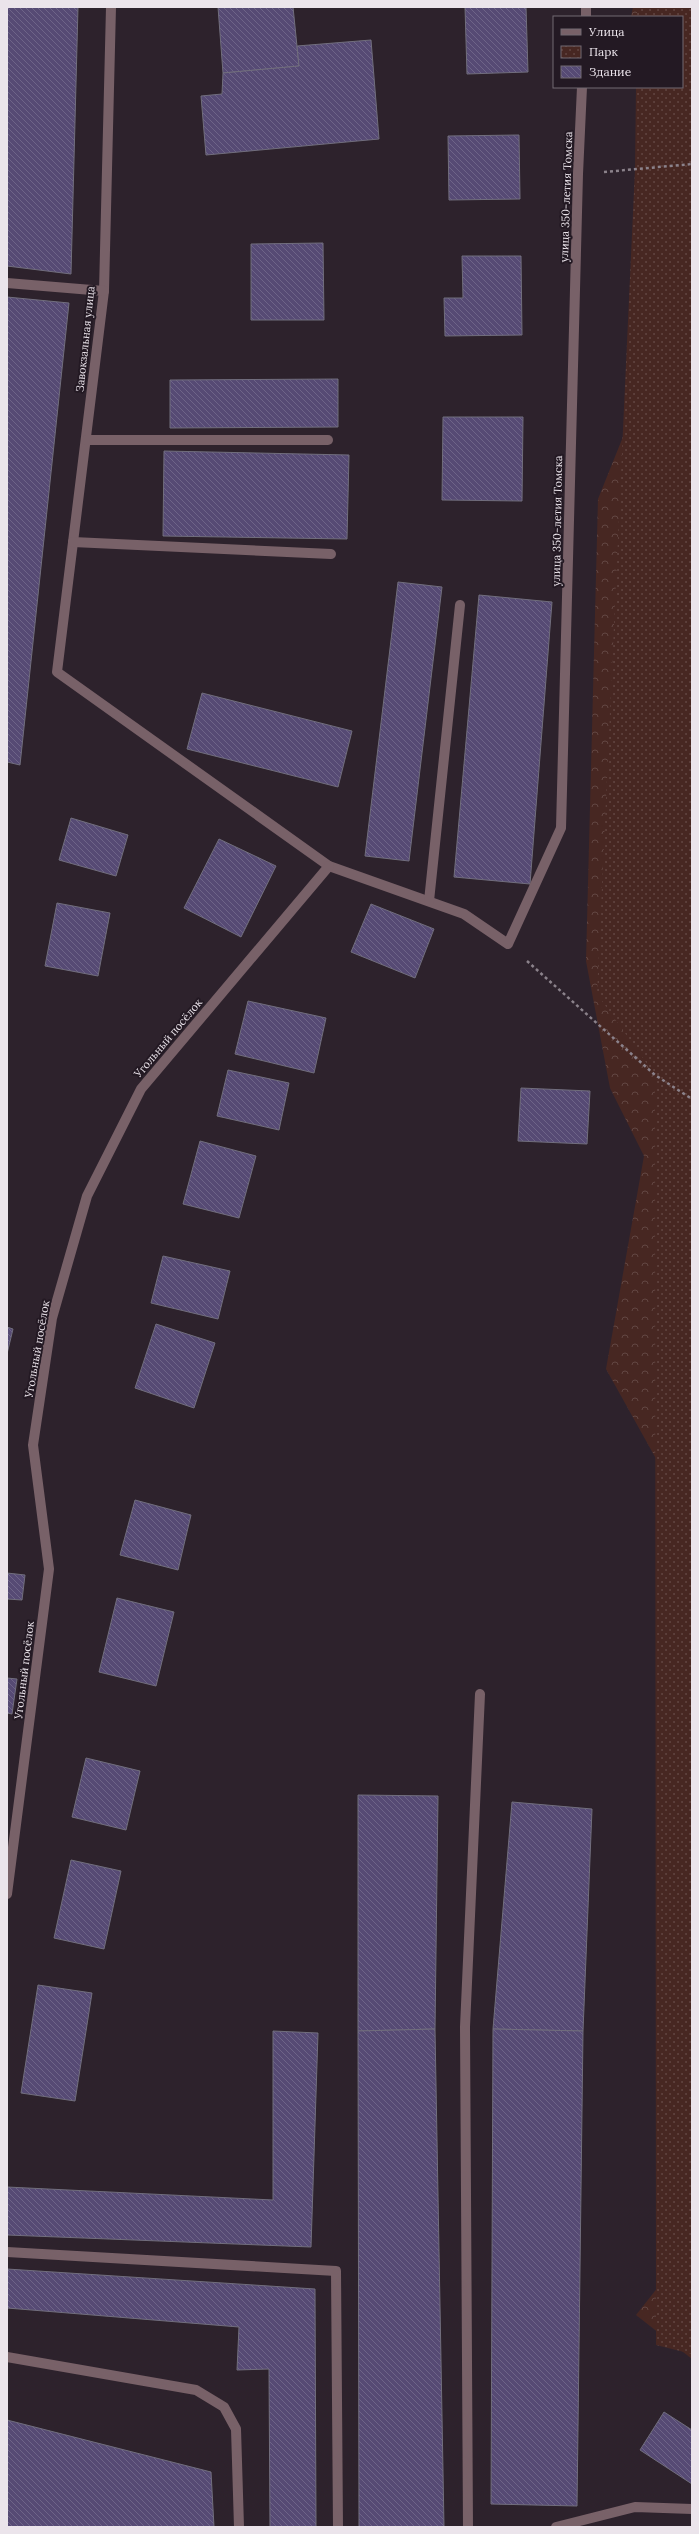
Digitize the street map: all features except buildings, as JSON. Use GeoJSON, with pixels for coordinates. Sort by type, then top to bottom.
{"type":"FeatureCollection","features":[{"type":"Feature","properties":{"kind":"street","name":"Завокзальная улица"},"geometry":{"type":"LineString","coordinates":[[111,7],[104,291],[57,672],[329,866]]}},
{"type":"Feature","properties":{"kind":"street","name":"улица 350-летия Томска"},"geometry":{"type":"LineString","coordinates":[[508,944],[561,828],[578,174],[582,88]]}},
{"type":"Feature","properties":{"kind":"street"},"geometry":{"type":"LineString","coordinates":[[7,283],[104,291]]}},
{"type":"Feature","properties":{"kind":"street"},"geometry":{"type":"LineString","coordinates":[[86,440],[328,440]]}},
{"type":"Feature","properties":{"kind":"street"},"geometry":{"type":"LineString","coordinates":[[73,542],[332,554]]}},
{"type":"Feature","properties":{"kind":"street"},"geometry":{"type":"LineString","coordinates":[[429,902],[460,605]]}},
{"type":"Feature","properties":{"kind":"street"},"geometry":{"type":"LineString","coordinates":[[329,866],[464,914],[508,944]]}},
{"type":"Feature","properties":{"kind":"street","name":"Угольный посёлок"},"geometry":{"type":"LineString","coordinates":[[7,1894],[49,1569],[33,1445],[52,1318],[87,1196],[141,1089],[329,866]]}},
{"type":"Feature","properties":{"kind":"street"},"geometry":{"type":"LineString","coordinates":[[468,2527],[466,2027],[480,1694]]}},
{"type":"Feature","properties":{"kind":"street"},"geometry":{"type":"LineString","coordinates":[[7,2252],[336,2271],[338,2527]]}},
{"type":"Feature","properties":{"kind":"street"},"geometry":{"type":"LineString","coordinates":[[7,2357],[196,2390],[224,2407],[236,2429],[239,2527]]}},
{"type":"Feature","properties":{"kind":"street"},"geometry":{"type":"LineString","coordinates":[[556,2527],[635,2507],[692,2509]]}},
{"type":"Feature","properties":{"kind":"path"},"geometry":{"type":"LineString","coordinates":[[578,174],[692,164]]}},
{"type":"Feature","properties":{"kind":"path"},"geometry":{"type":"LineString","coordinates":[[508,944],[655,1075],[692,1099]]}},
{"type":"Feature","properties":{"kind":"green space"},"geometry":{"type":"Polygon","coordinates":[[[633,7],[692,7],[692,2359],[636,2315],[666,2277],[669,1482],[606,1369],[644,1156],[610,1088],[586,961],[598,499],[643,387],[683,88],[683,16],[631,16],[633,7]]]}},
{"type":"Feature","properties":{"kind":"green space"},"geometry":{"type":"Polygon","coordinates":[[[637,7],[692,7],[692,2354],[656,2345],[655,1075],[597,994],[635,169],[636,88],[683,88],[683,16],[637,16],[637,7]]]}}]}
